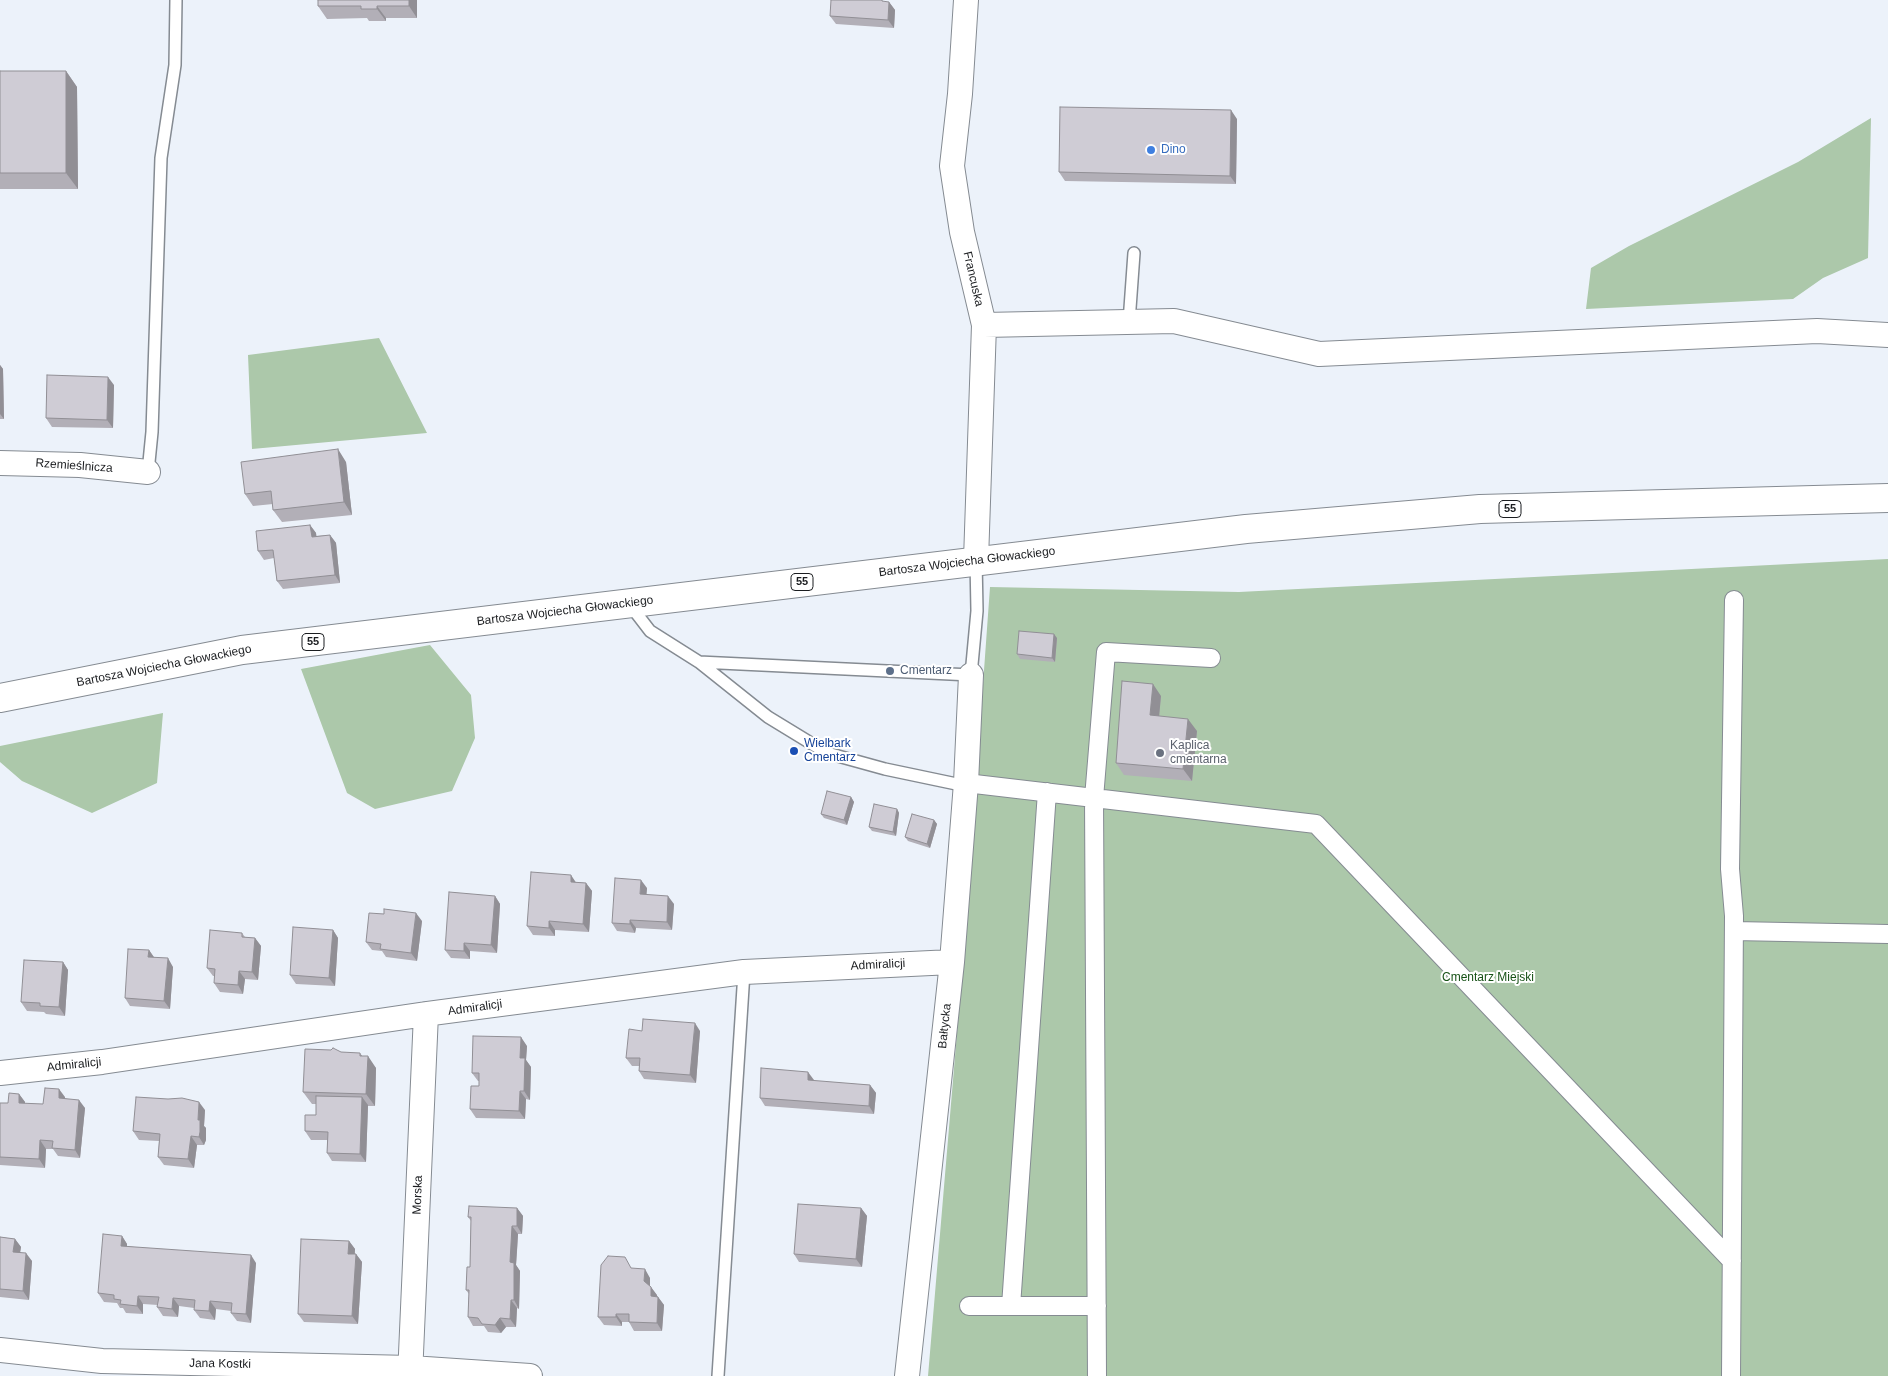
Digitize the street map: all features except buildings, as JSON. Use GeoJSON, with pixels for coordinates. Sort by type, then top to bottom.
{"type":"FeatureCollection","features":[{"type":"Feature","properties":{"kind":"main road","name":"Bartosza Wojciecha Głowackiego"},"geometry":{"type":"LineString","coordinates":[[0,698],[242,650],[976,560],[1246,529],[1480,510],[1888,498]]}},
{"type":"Feature","properties":{"kind":"street","name":"Francuska"},"geometry":{"type":"LineString","coordinates":[[966,0],[960,94],[952,166],[962,232],[984,325],[976,560]]}},
{"type":"Feature","properties":{"kind":"street"},"geometry":{"type":"LineString","coordinates":[[984,325],[1174,321],[1319,354],[1817,331],[1888,335]]}},
{"type":"Feature","properties":{"kind":"street","name":"Rzemieślnicza"},"geometry":{"type":"LineString","coordinates":[[0,463],[80,465],[148,472]]}},
{"type":"Feature","properties":{"kind":"street"},"geometry":{"type":"LineString","coordinates":[[1731,1376],[1734,931],[1730,869],[1734,600]]}},
{"type":"Feature","properties":{"kind":"street"},"geometry":{"type":"LineString","coordinates":[[1097,1376],[1094,798],[1106,652],[1211,658]]}},
{"type":"Feature","properties":{"kind":"street","name":"Bałtycka"},"geometry":{"type":"LineString","coordinates":[[907,1376],[952,962],[966,784],[971,675]]}},
{"type":"Feature","properties":{"kind":"street"},"geometry":{"type":"LineString","coordinates":[[966,784],[1316,824],[1732,1261]]}},
{"type":"Feature","properties":{"kind":"street"},"geometry":{"type":"LineString","coordinates":[[1011,1306],[1047,792]]}},
{"type":"Feature","properties":{"kind":"street"},"geometry":{"type":"LineString","coordinates":[[1734,931],[1888,934]]}},
{"type":"Feature","properties":{"kind":"street","name":"Admiralicji"},"geometry":{"type":"LineString","coordinates":[[0,1073],[102,1062],[426,1014],[744,972],[952,962]]}},
{"type":"Feature","properties":{"kind":"street","name":"Morska"},"geometry":{"type":"LineString","coordinates":[[410,1372],[426,1014]]}},
{"type":"Feature","properties":{"kind":"street"},"geometry":{"type":"LineString","coordinates":[[969,1306],[1097,1306]]}},
{"type":"Feature","properties":{"kind":"street","name":"Jana Kostki"},"geometry":{"type":"LineString","coordinates":[[0,1350],[102,1362],[530,1376]]}},
{"type":"Feature","properties":{"kind":"lane"},"geometry":{"type":"LineString","coordinates":[[148,472],[152,432],[161,158],[175,65],[176,0]]}},
{"type":"Feature","properties":{"kind":"lane"},"geometry":{"type":"LineString","coordinates":[[1129,322],[1134,254]]}},
{"type":"Feature","properties":{"kind":"lane"},"geometry":{"type":"LineString","coordinates":[[699,662],[971,675],[976,611],[976,560]]}},
{"type":"Feature","properties":{"kind":"lane"},"geometry":{"type":"LineString","coordinates":[[628,603],[650,631],[699,662],[768,717],[827,753],[885,769],[966,784]]}},
{"type":"Feature","properties":{"kind":"lane"},"geometry":{"type":"LineString","coordinates":[[718,1376],[744,972]]}},
{"type":"Feature","properties":{"kind":"green space"},"geometry":{"type":"Polygon","coordinates":[[[1871,118],[1868,258],[1823,278],[1793,299],[1586,309],[1591,268],[1629,246],[1798,162],[1871,118]]]}},
{"type":"Feature","properties":{"kind":"green space"},"geometry":{"type":"Polygon","coordinates":[[[379,338],[427,433],[252,449],[248,355],[379,338]]]}},
{"type":"Feature","properties":{"kind":"green space","name":"Cmentarz Miejski"},"geometry":{"type":"Polygon","coordinates":[[[1888,559],[1888,1376],[928,1376],[963,962],[990,587],[1239,592],[1888,559]]]}},
{"type":"Feature","properties":{"kind":"green space"},"geometry":{"type":"Polygon","coordinates":[[[430,645],[471,695],[475,738],[452,791],[375,809],[347,793],[301,669],[430,645]]]}},
{"type":"Feature","properties":{"kind":"green space"},"geometry":{"type":"Polygon","coordinates":[[[163,713],[157,783],[92,813],[22,781],[0,762],[0,746],[163,713]]]}},
{"type":"Feature","properties":{"kind":"place","name":"Dino"},"geometry":{"type":"Point","coordinates":[1151,150]}},
{"type":"Feature","properties":{"kind":"place","name":"Cmentarz"},"geometry":{"type":"Point","coordinates":[890,671]}},
{"type":"Feature","properties":{"kind":"place","name":"Wielbark Cmentarz"},"geometry":{"type":"Point","coordinates":[794,751]}},
{"type":"Feature","properties":{"kind":"place","name":"Kaplica cmentarna"},"geometry":{"type":"Point","coordinates":[1160,753]}}]}
